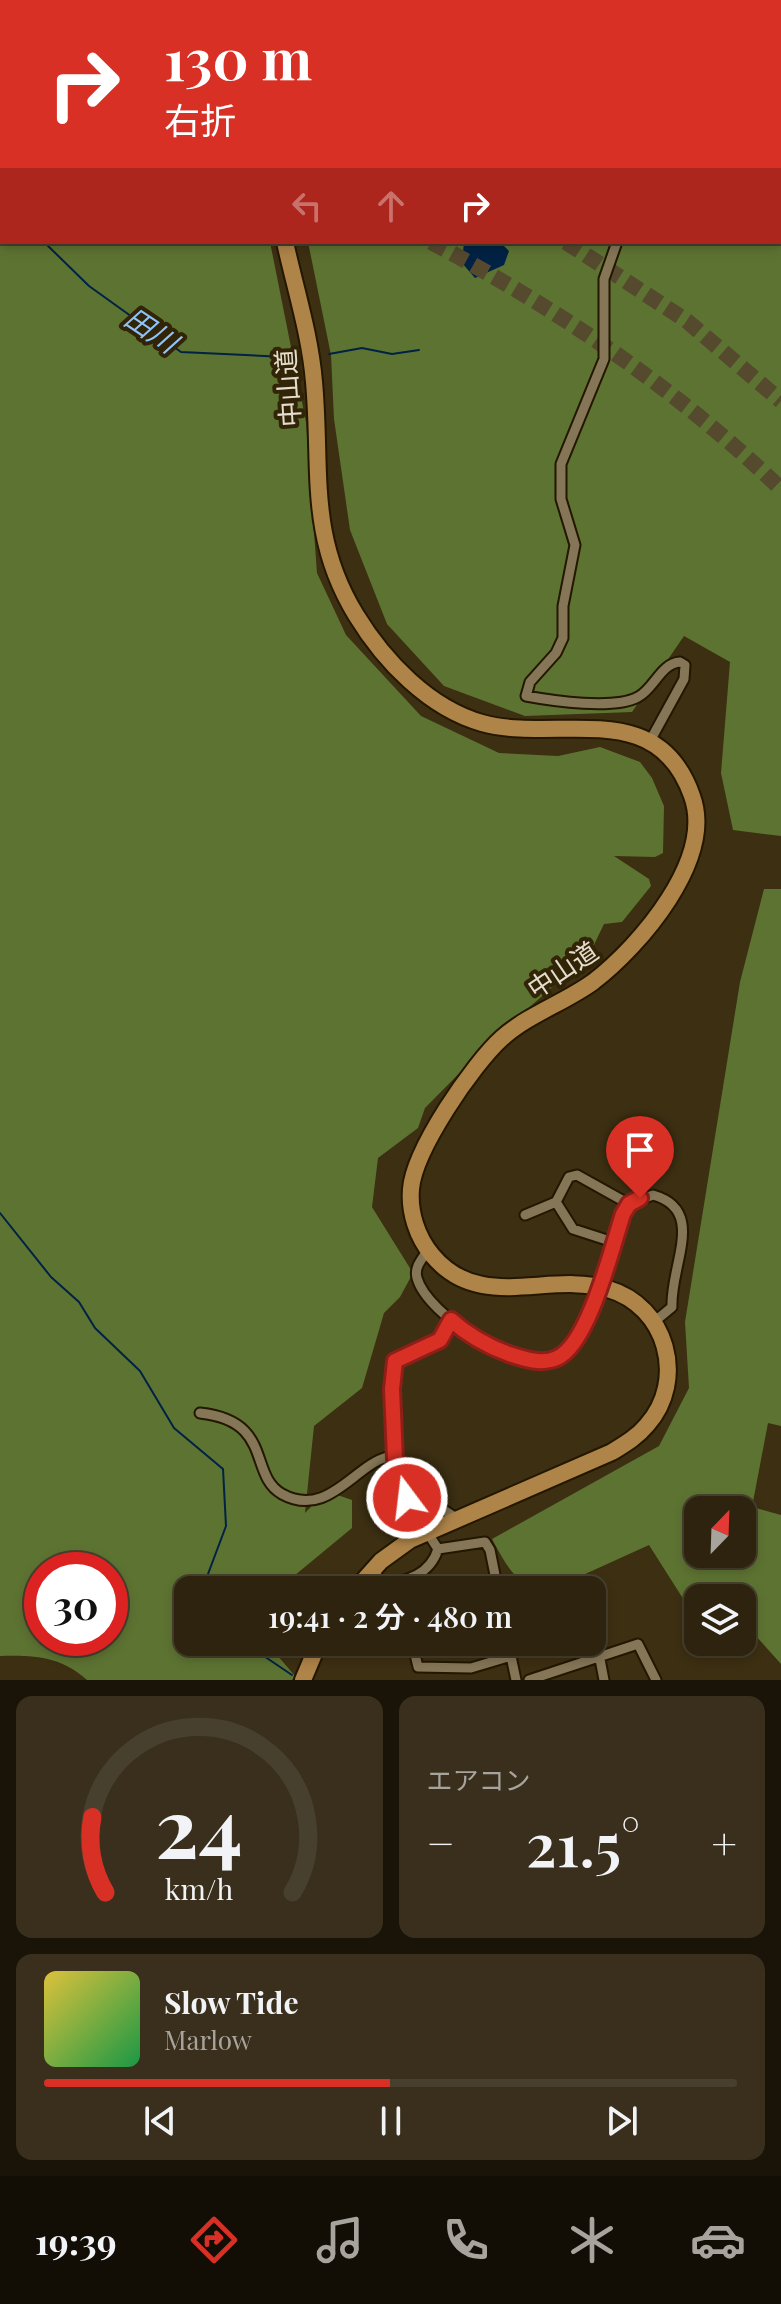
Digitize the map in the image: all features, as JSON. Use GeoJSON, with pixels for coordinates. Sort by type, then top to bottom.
{"type":"FeatureCollection","features":[{"type":"Feature","properties":{"kind":"highway","name":"中山道"},"geometry":{"type":"LineString","coordinates":[[285,244],[314,381],[315,472],[320,520],[340,584],[371,637],[422,690],[478,722],[537,729],[608,728],[650,741],[672,759],[685,776],[695,804],[696,839],[689,863],[675,887],[616,962],[589,985],[507,1034],[466,1080],[423,1150],[412,1180],[413,1213],[428,1250],[454,1275],[478,1285],[601,1287],[633,1300],[654,1322]]}},
{"type":"Feature","properties":{"kind":"highway"},"geometry":{"type":"LineString","coordinates":[[369,1576],[381,1561],[427,1532],[612,1452],[648,1425],[660,1408],[668,1381],[666,1345],[654,1322]]}},
{"type":"Feature","properties":{"kind":"highway"},"geometry":{"type":"LineString","coordinates":[[303,1680],[313,1656]]}},
{"type":"Feature","properties":{"kind":"street"},"geometry":{"type":"LineString","coordinates":[[616,244],[604,279],[604,359],[561,464],[561,499],[575,545],[563,606],[563,638],[556,653],[530,682],[526,696],[554,701],[628,701],[640,697],[668,666],[680,662],[685,665],[684,679],[650,741]]}},
{"type":"Feature","properties":{"kind":"street"},"geometry":{"type":"LineString","coordinates":[[525,1215],[556,1202],[569,1177],[577,1175],[629,1204]]}},
{"type":"Feature","properties":{"kind":"street"},"geometry":{"type":"LineString","coordinates":[[428,1250],[417,1266],[417,1279],[451,1320],[484,1344],[544,1362],[569,1350],[579,1337],[629,1204],[653,1195],[675,1204],[682,1213],[684,1225],[671,1288],[672,1307],[654,1322]]}},
{"type":"Feature","properties":{"kind":"street"},"geometry":{"type":"LineString","coordinates":[[556,1202],[573,1229],[613,1242]]}},
{"type":"Feature","properties":{"kind":"street"},"geometry":{"type":"LineString","coordinates":[[451,1320],[440,1340],[395,1361],[392,1389],[395,1459],[407,1486],[406,1519],[418,1523],[441,1508],[456,1518]]}},
{"type":"Feature","properties":{"kind":"street"},"geometry":{"type":"LineString","coordinates":[[200,1413],[227,1419],[241,1428],[256,1448],[271,1485],[290,1499],[312,1499],[338,1491],[379,1459],[395,1459]]}},
{"type":"Feature","properties":{"kind":"street"},"geometry":{"type":"LineString","coordinates":[[374,1571],[383,1585],[416,1577],[435,1559],[438,1549],[427,1532]]}},
{"type":"Feature","properties":{"kind":"street"},"geometry":{"type":"LineString","coordinates":[[438,1549],[485,1542],[490,1550],[495,1576]]}},
{"type":"Feature","properties":{"kind":"street"},"geometry":{"type":"LineString","coordinates":[[606,1652],[638,1644],[656,1680]]}},
{"type":"Feature","properties":{"kind":"street"},"geometry":{"type":"LineString","coordinates":[[415,1656],[418,1667],[471,1668],[511,1656],[516,1680]]}},
{"type":"Feature","properties":{"kind":"street"},"geometry":{"type":"LineString","coordinates":[[529,1680],[594,1656]]}},
{"type":"Feature","properties":{"kind":"street"},"geometry":{"type":"LineString","coordinates":[[599,1656],[604,1680]]}},
{"type":"Feature","properties":{"kind":"green space"},"geometry":{"type":"Polygon","coordinates":[[[0,244],[270,244],[306,422],[317,573],[346,635],[421,716],[499,753],[558,756],[600,747],[640,762],[652,778],[664,806],[663,853],[655,857],[614,856],[649,879],[651,886],[622,922],[604,924],[589,955],[492,1040],[425,1108],[418,1128],[378,1158],[372,1207],[413,1273],[400,1297],[384,1313],[362,1388],[314,1426],[305,1513],[326,1491],[352,1500],[352,1528],[294,1576],[174,1576],[174,1656],[278,1656],[295,1676],[292,1680],[87,1680],[67,1666],[46,1659],[0,1656],[0,244]]]}},
{"type":"Feature","properties":{"kind":"green space"},"geometry":{"type":"Polygon","coordinates":[[[308,244],[781,244],[781,836],[733,830],[721,773],[730,662],[684,636],[632,712],[525,716],[444,686],[387,624],[350,530],[334,419],[331,355],[308,244]]]}},
{"type":"Feature","properties":{"kind":"green space"},"geometry":{"type":"Polygon","coordinates":[[[764,889],[781,889],[781,1426],[768,1423],[754,1496],[684,1496],[684,1568],[756,1568],[756,1508],[781,1515],[781,1664],[756,1636],[756,1584],[684,1584],[684,1600],[649,1545],[581,1576],[516,1576],[492,1539],[659,1446],[689,1388],[685,1322],[740,982],[764,889]]]}},
{"type":"Feature","properties":{"kind":"water"},"geometry":{"type":"Polygon","coordinates":[[[464,244],[502,244],[509,251],[504,265],[475,278],[462,263],[464,244]]]}},
{"type":"Feature","properties":{"kind":"waterway","name":"田川"},"geometry":{"type":"LineString","coordinates":[[46,244],[89,286],[181,352],[285,357]]}},
{"type":"Feature","properties":{"kind":"waterway","name":"田川"},"geometry":{"type":"LineString","coordinates":[[329,354],[362,348],[392,354],[419,350]]}},
{"type":"Feature","properties":{"kind":"waterway"},"geometry":{"type":"LineString","coordinates":[[0,1213],[51,1277],[79,1302],[95,1328],[140,1371],[174,1428],[223,1469],[226,1526],[207,1576]]}},
{"type":"Feature","properties":{"kind":"waterway"},"geometry":{"type":"LineString","coordinates":[[264,1656],[292,1675]]}},
{"type":"Feature","properties":{"kind":"tunnel"},"geometry":{"type":"LineString","coordinates":[[435,244],[525,295],[615,353],[700,418],[781,489]]}},
{"type":"Feature","properties":{"kind":"tunnel"},"geometry":{"type":"LineString","coordinates":[[569,244],[687,321],[781,401]]}},
{"type":"Feature","properties":{"kind":"route"},"geometry":{"type":"LineString","coordinates":[[407,1498],[401,1465],[395,1459],[392,1389],[395,1361],[440,1340],[451,1320],[484,1344],[523,1359],[544,1362],[558,1358],[579,1337],[623,1214],[629,1204],[640,1198]]}}]}
